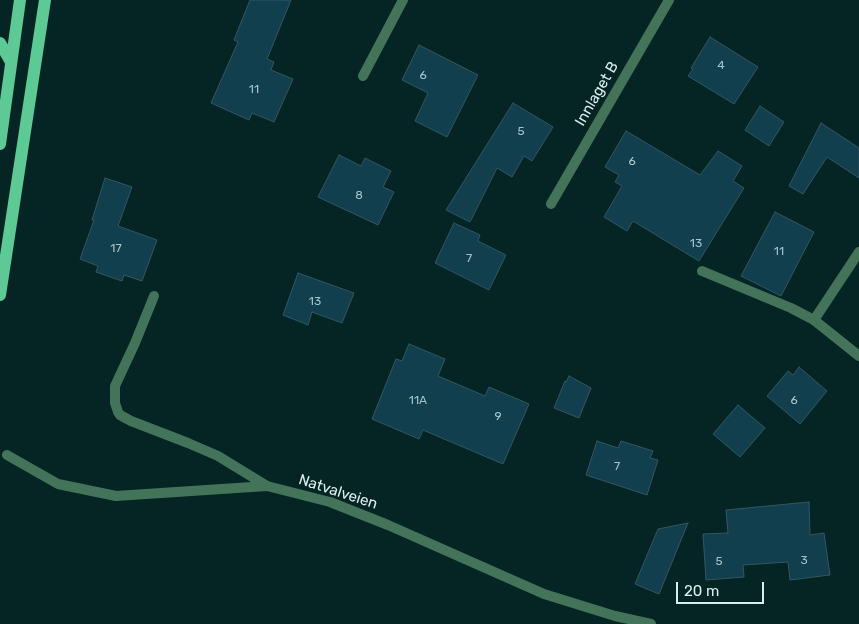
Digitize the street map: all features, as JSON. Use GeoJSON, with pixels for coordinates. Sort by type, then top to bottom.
{"type":"FeatureCollection","features":[{"type":"Feature","properties":{"kind":"main road"},"geometry":{"type":"LineString","coordinates":[[0,144],[20,0]]}},
{"type":"Feature","properties":{"kind":"main road"},"geometry":{"type":"LineString","coordinates":[[0,295],[45,0]]}},
{"type":"Feature","properties":{"kind":"main road"},"geometry":{"type":"LineString","coordinates":[[0,43],[11,62]]}},
{"type":"Feature","properties":{"kind":"street"},"geometry":{"type":"LineString","coordinates":[[363,76],[403,0]]}},
{"type":"Feature","properties":{"kind":"street","name":"Innlaget B"},"geometry":{"type":"LineString","coordinates":[[551,204],[670,0]]}},
{"type":"Feature","properties":{"kind":"street"},"geometry":{"type":"LineString","coordinates":[[814,320],[859,252]]}},
{"type":"Feature","properties":{"kind":"street"},"geometry":{"type":"LineString","coordinates":[[702,272],[791,308],[814,320],[859,356]]}},
{"type":"Feature","properties":{"kind":"street"},"geometry":{"type":"LineString","coordinates":[[154,296],[115,386],[115,403],[118,412],[131,421],[188,442],[218,456],[267,486]]}},
{"type":"Feature","properties":{"kind":"street","name":"Natvalveien"},"geometry":{"type":"LineString","coordinates":[[6,455],[58,484],[116,496],[267,486],[330,502],[388,525],[544,594],[615,616],[651,624]]}},
{"type":"Feature","properties":{"kind":"building"},"geometry":{"type":"Polygon","coordinates":[[[250,0],[291,0],[267,59],[274,62],[271,70],[293,79],[274,122],[252,113],[249,120],[211,103],[238,42],[234,40],[250,0]]]}},
{"type":"Feature","properties":{"kind":"building"},"geometry":{"type":"Polygon","coordinates":[[[710,37],[758,67],[734,104],[688,76],[710,37]]]}},
{"type":"Feature","properties":{"kind":"building"},"geometry":{"type":"Polygon","coordinates":[[[419,45],[478,75],[447,137],[415,121],[428,93],[402,80],[419,45]]]}},
{"type":"Feature","properties":{"kind":"building"},"geometry":{"type":"Polygon","coordinates":[[[513,103],[553,127],[532,161],[524,156],[512,177],[497,168],[470,222],[446,210],[513,103]]]}},
{"type":"Feature","properties":{"kind":"building"},"geometry":{"type":"Polygon","coordinates":[[[760,106],[784,122],[769,146],[745,130],[760,106]]]}},
{"type":"Feature","properties":{"kind":"building"},"geometry":{"type":"Polygon","coordinates":[[[821,123],[859,148],[859,178],[827,157],[803,194],[789,186],[821,123]]]}},
{"type":"Feature","properties":{"kind":"building"},"geometry":{"type":"Polygon","coordinates":[[[626,131],[700,175],[718,151],[742,166],[733,181],[744,188],[699,261],[633,221],[627,231],[604,217],[622,186],[615,182],[619,175],[605,167],[626,131]]]}},
{"type":"Feature","properties":{"kind":"building"},"geometry":{"type":"Polygon","coordinates":[[[339,155],[361,166],[365,158],[391,171],[383,187],[394,192],[378,225],[318,197],[339,155]]]}},
{"type":"Feature","properties":{"kind":"building"},"geometry":{"type":"Polygon","coordinates":[[[105,178],[132,187],[118,226],[157,240],[142,281],[124,275],[122,281],[96,272],[98,266],[80,259],[94,220],[92,220],[105,178]]]}},
{"type":"Feature","properties":{"kind":"building"},"geometry":{"type":"Polygon","coordinates":[[[775,212],[814,232],[781,296],[741,276],[775,212]]]}},
{"type":"Feature","properties":{"kind":"building"},"geometry":{"type":"Polygon","coordinates":[[[454,223],[480,235],[478,241],[506,255],[489,290],[435,263],[454,223]]]}},
{"type":"Feature","properties":{"kind":"building"},"geometry":{"type":"Polygon","coordinates":[[[298,273],[354,293],[342,323],[312,312],[308,325],[283,315],[298,273]]]}},
{"type":"Feature","properties":{"kind":"building"},"geometry":{"type":"Polygon","coordinates":[[[409,344],[445,359],[438,376],[485,396],[489,387],[529,404],[503,464],[423,430],[419,439],[372,419],[396,359],[402,361],[409,344]]]}},
{"type":"Feature","properties":{"kind":"building"},"geometry":{"type":"Polygon","coordinates":[[[799,367],[827,391],[800,424],[767,396],[788,371],[793,375],[799,367]]]}},
{"type":"Feature","properties":{"kind":"building"},"geometry":{"type":"Polygon","coordinates":[[[569,376],[591,388],[579,418],[554,408],[569,376]]]}},
{"type":"Feature","properties":{"kind":"building"},"geometry":{"type":"Polygon","coordinates":[[[738,405],[765,428],[740,457],[713,434],[738,405]]]}},
{"type":"Feature","properties":{"kind":"building"},"geometry":{"type":"Polygon","coordinates":[[[597,441],[618,448],[621,441],[653,451],[650,458],[658,460],[647,495],[586,475],[597,441]]]}},
{"type":"Feature","properties":{"kind":"building"},"geometry":{"type":"Polygon","coordinates":[[[809,502],[810,535],[824,533],[830,575],[790,580],[788,562],[743,565],[744,577],[706,580],[703,534],[728,533],[726,510],[809,502]]]}},
{"type":"Feature","properties":{"kind":"building"},"geometry":{"type":"Polygon","coordinates":[[[688,523],[659,594],[635,584],[658,529],[688,523]]]}}]}
